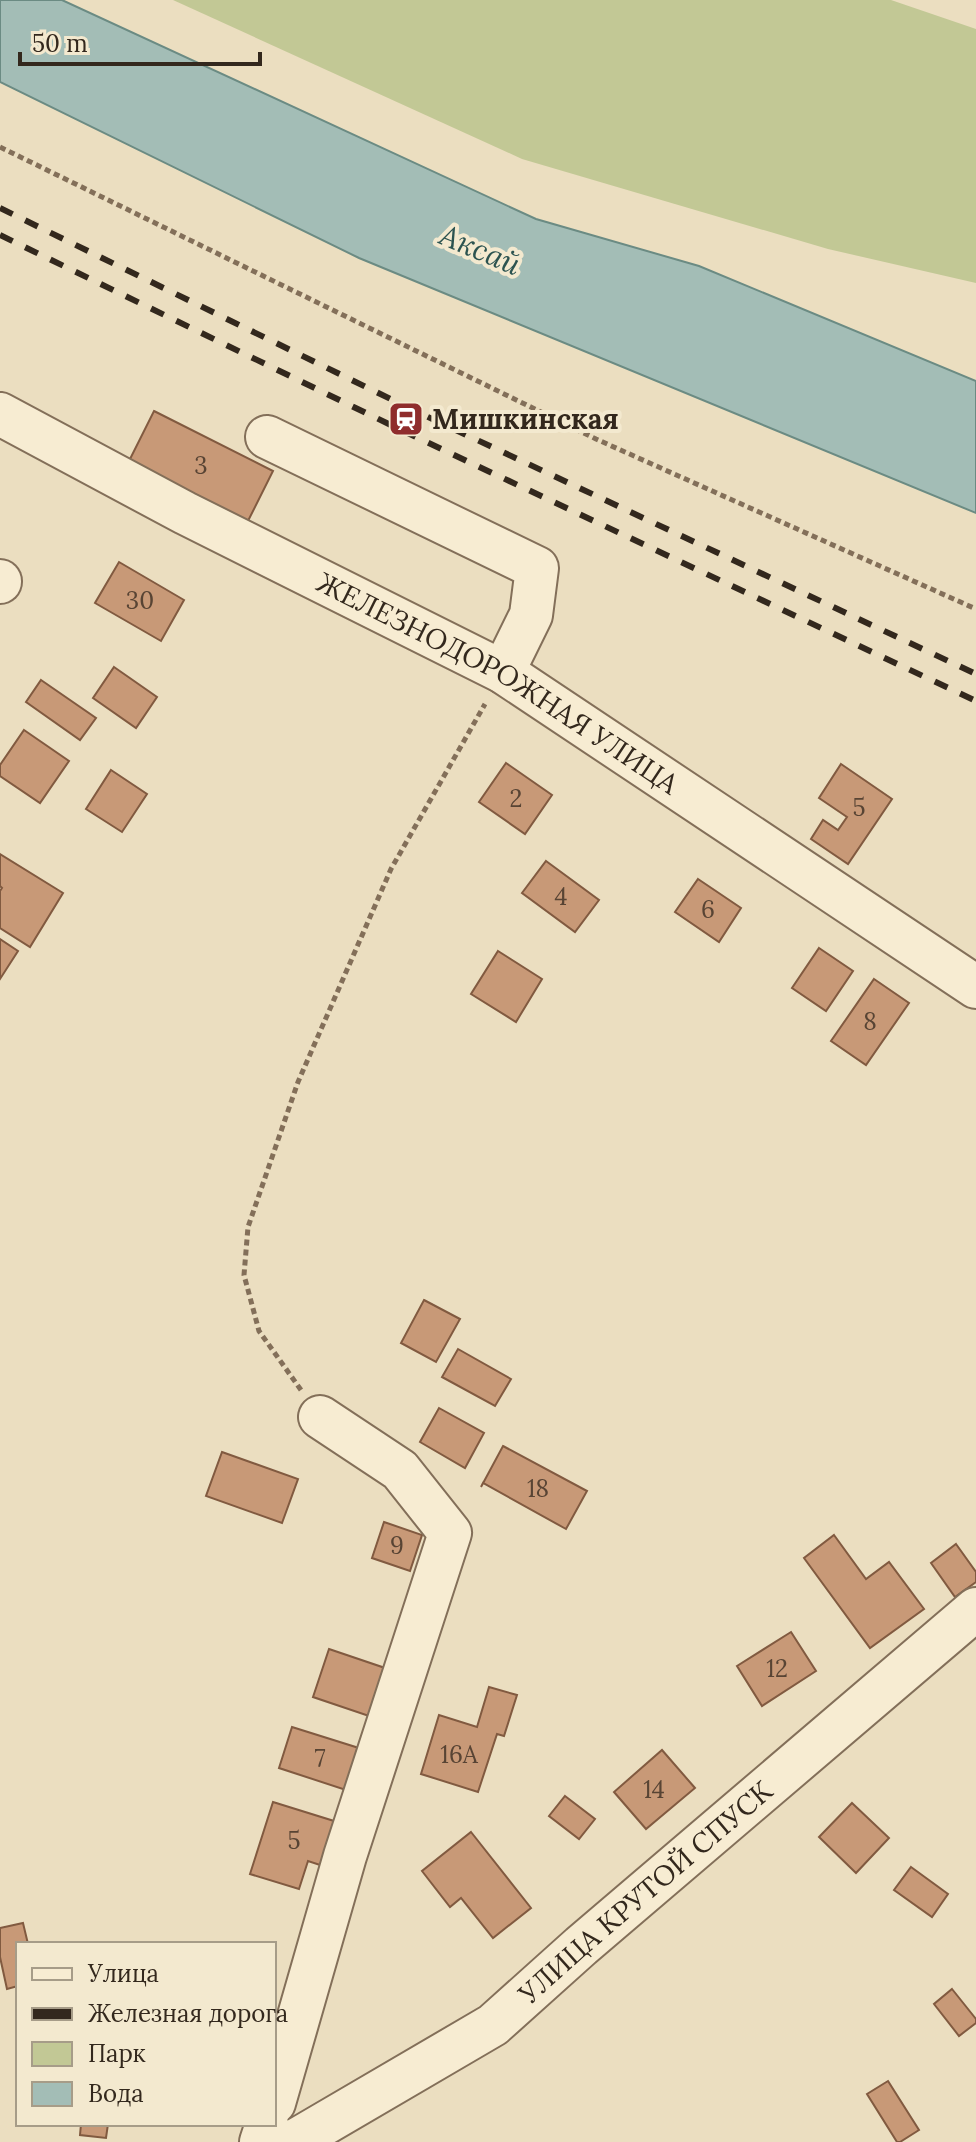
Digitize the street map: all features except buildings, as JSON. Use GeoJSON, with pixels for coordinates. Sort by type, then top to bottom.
{"type":"FeatureCollection","features":[{"type":"Feature","properties":{"kind":"street","name":"ЖЕЛЕЗНОДОРОЖНАЯ УЛИЦА"},"geometry":{"type":"LineString","coordinates":[[0,414],[185,513],[503,672],[976,987]]}},
{"type":"Feature","properties":{"kind":"street"},"geometry":{"type":"LineString","coordinates":[[267,437],[537,568],[531,615],[503,672]]}},
{"type":"Feature","properties":{"kind":"street"},"geometry":{"type":"LineString","coordinates":[[276,2096],[345,1856],[450,1533],[400,1470],[320,1417]]}},
{"type":"Feature","properties":{"kind":"street","name":"УЛИЦА КРУТОЙ СПУСК"},"geometry":{"type":"LineString","coordinates":[[293,2142],[493,2025],[604,1926],[976,1609]]}},
{"type":"Feature","properties":{"kind":"path"},"geometry":{"type":"LineString","coordinates":[[0,147],[596,439],[976,609]]}},
{"type":"Feature","properties":{"kind":"path"},"geometry":{"type":"LineString","coordinates":[[320,1417],[259,1331],[244,1275],[248,1227],[298,1082],[391,869],[503,672]]}},
{"type":"Feature","properties":{"kind":"green space"},"geometry":{"type":"Polygon","coordinates":[[[173,0],[891,0],[976,29],[976,283],[828,249],[522,159],[173,0]]]}},
{"type":"Feature","properties":{"kind":"water","name":"Аксай"},"geometry":{"type":"Polygon","coordinates":[[[0,0],[62,0],[536,219],[699,266],[976,381],[976,513],[359,258],[0,82],[0,0]]]}},
{"type":"Feature","properties":{"kind":"railway"},"geometry":{"type":"LineString","coordinates":[[0,208],[411,409],[976,674]]}},
{"type":"Feature","properties":{"kind":"railway"},"geometry":{"type":"LineString","coordinates":[[0,235],[401,430],[976,701]]}},
{"type":"Feature","properties":{"kind":"place","name":"Мишкинская"},"geometry":{"type":"Point","coordinates":[406,419]}}]}
